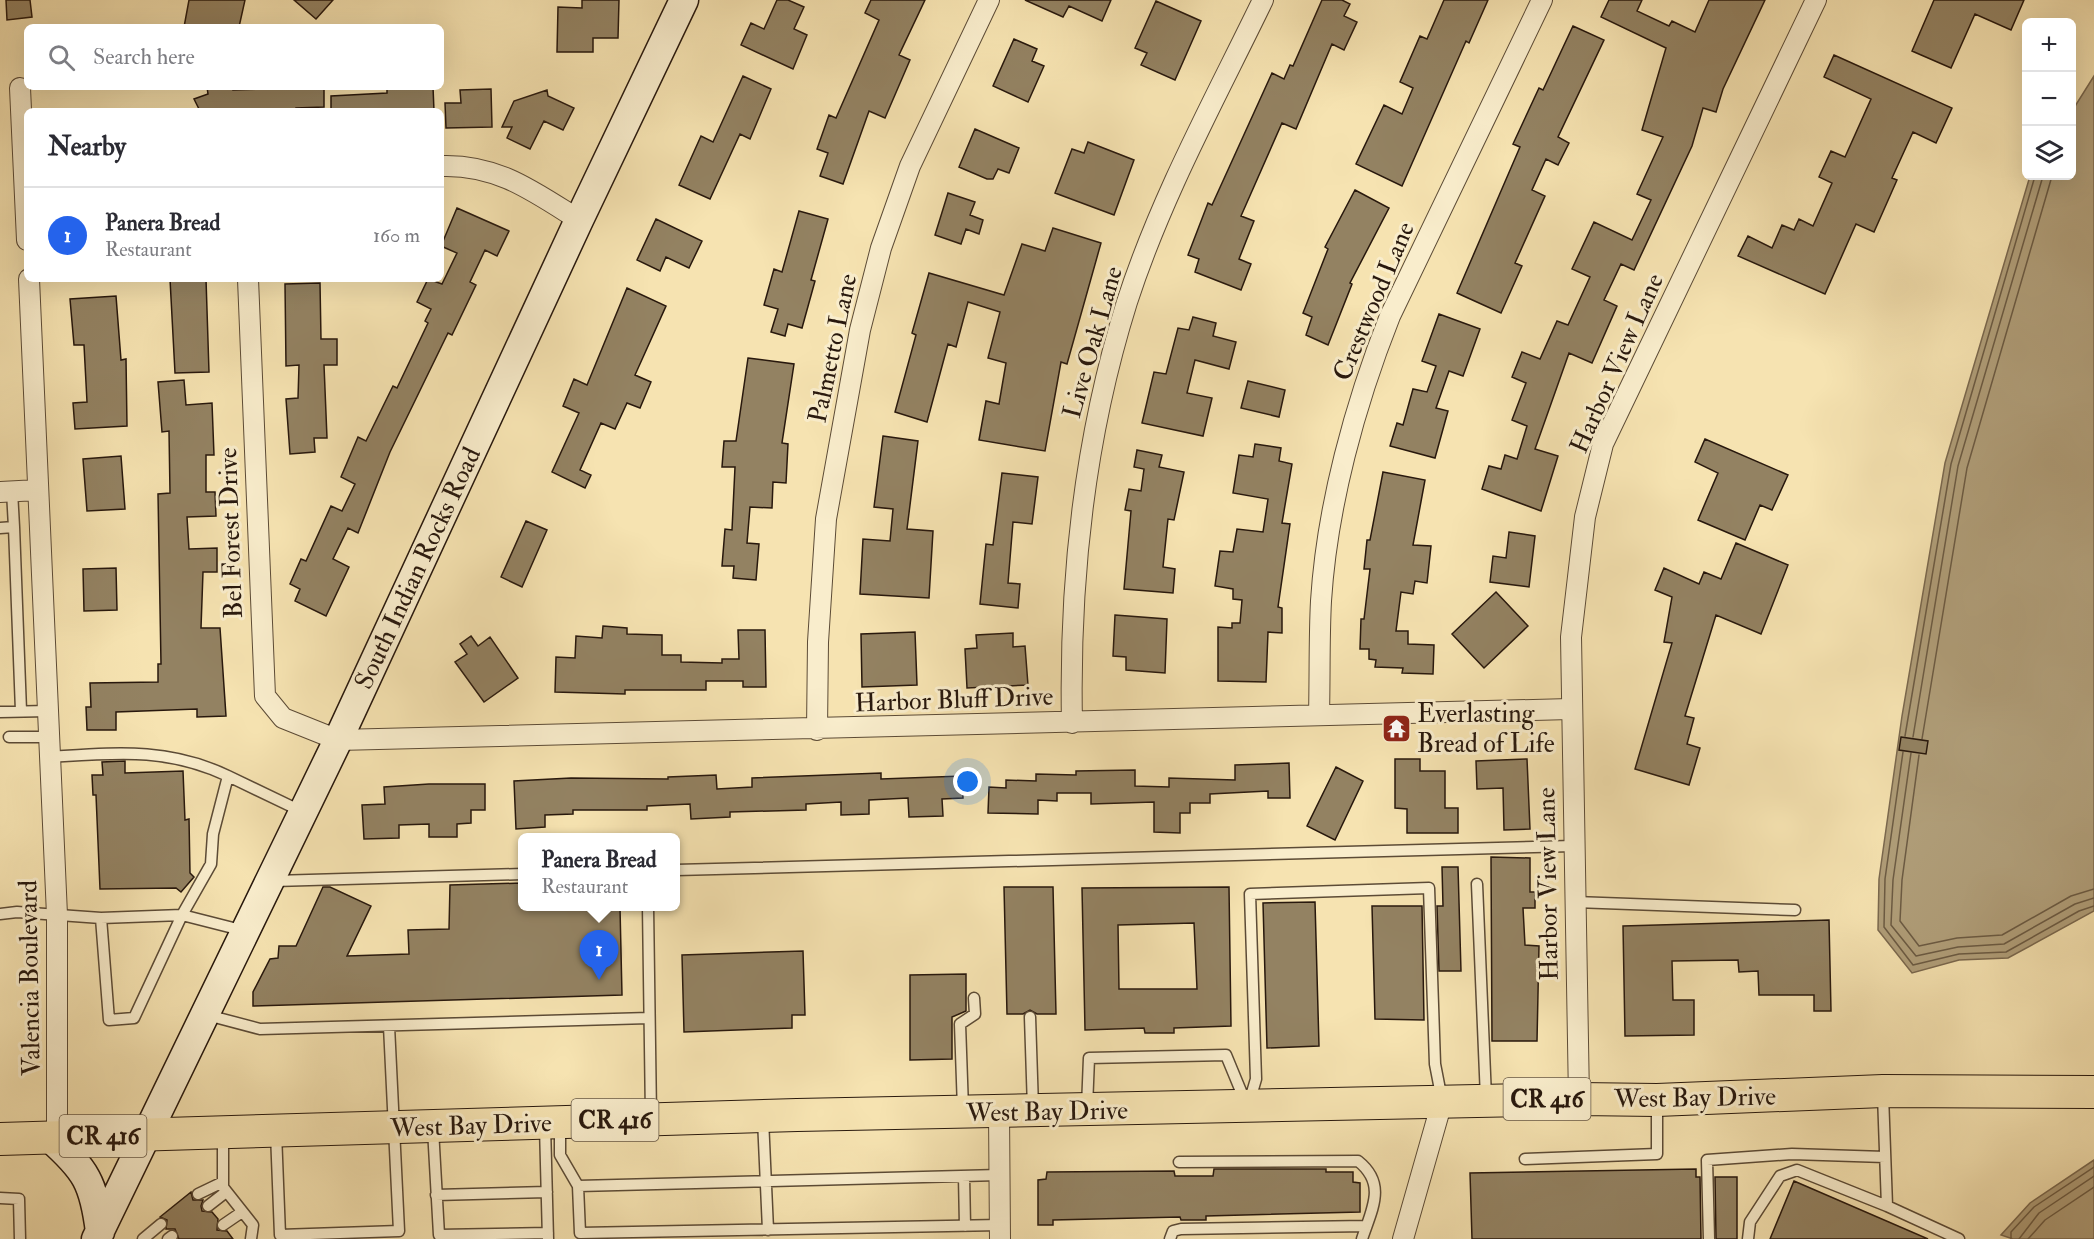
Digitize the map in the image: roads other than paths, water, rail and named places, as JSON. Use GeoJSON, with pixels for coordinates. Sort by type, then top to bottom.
{"type":"FeatureCollection","features":[{"type":"Feature","properties":{"kind":"main road","name":"West Bay Drive"},"geometry":{"type":"LineString","coordinates":[[0,1139],[763,1116],[1579,1099],[1657,1100],[1883,1092],[2094,1092]]}},
{"type":"Feature","properties":{"kind":"street","name":"South Indian Rocks Road"},"geometry":{"type":"LineString","coordinates":[[97,1237],[338,740],[579,220],[684,0]]}},
{"type":"Feature","properties":{"kind":"street","name":"Palmetto Lane"},"geometry":{"type":"LineString","coordinates":[[817,730],[818,642],[826,519],[860,330],[881,248],[910,166],[989,0]]}},
{"type":"Feature","properties":{"kind":"street","name":"Live Oak Lane"},"geometry":{"type":"LineString","coordinates":[[1072,723],[1071,652],[1075,572],[1085,479],[1102,393],[1127,302],[1160,213],[1263,0]]}},
{"type":"Feature","properties":{"kind":"street","name":"Crestwood Lane"},"geometry":{"type":"LineString","coordinates":[[1319,715],[1321,600],[1333,506],[1371,364],[1390,316],[1542,0]]}},
{"type":"Feature","properties":{"kind":"street","name":"Harbor View Lane"},"geometry":{"type":"LineString","coordinates":[[1579,1099],[1570,637],[1585,517],[1604,444],[1816,0]]}},
{"type":"Feature","properties":{"kind":"street"},"geometry":{"type":"LineString","coordinates":[[20,88],[24,175]]}},
{"type":"Feature","properties":{"kind":"street"},"geometry":{"type":"LineString","coordinates":[[444,165],[466,165],[515,180],[579,220]]}},
{"type":"Feature","properties":{"kind":"street","name":"Valencia Boulevard"},"geometry":{"type":"LineString","coordinates":[[29,282],[57,915],[54,1137]]}},
{"type":"Feature","properties":{"kind":"street","name":"Bel Forest Drive"},"geometry":{"type":"LineString","coordinates":[[248,282],[264,696],[283,718],[338,740]]}},
{"type":"Feature","properties":{"kind":"street"},"geometry":{"type":"LineString","coordinates":[[6,491],[38,490]]}},
{"type":"Feature","properties":{"kind":"street","name":"Harbor Bluff Drive"},"geometry":{"type":"LineString","coordinates":[[338,740],[817,730],[1570,709]]}},
{"type":"Feature","properties":{"kind":"street"},"geometry":{"type":"LineString","coordinates":[[1403,1239],[1442,1102]]}},
{"type":"Feature","properties":{"kind":"street"},"geometry":{"type":"LineString","coordinates":[[999,1112],[1000,1232]]}},
{"type":"Feature","properties":{"kind":"street"},"geometry":{"type":"LineString","coordinates":[[54,1137],[86,1174],[96,1200],[97,1237]]}},
{"type":"Feature","properties":{"kind":"lane"},"geometry":{"type":"LineString","coordinates":[[6,491],[14,527],[21,711]]}},
{"type":"Feature","properties":{"kind":"lane"},"geometry":{"type":"LineString","coordinates":[[0,528],[14,527]]}},
{"type":"Feature","properties":{"kind":"lane"},"geometry":{"type":"LineString","coordinates":[[0,712],[48,711]]}},
{"type":"Feature","properties":{"kind":"lane"},"geometry":{"type":"LineString","coordinates":[[9,737],[50,737]]}},
{"type":"Feature","properties":{"kind":"lane"},"geometry":{"type":"LineString","coordinates":[[50,757],[140,752],[174,756],[207,766],[303,812]]}},
{"type":"Feature","properties":{"kind":"lane"},"geometry":{"type":"LineString","coordinates":[[101,918],[109,1020],[134,1018],[182,915],[211,864],[213,834],[228,776]]}},
{"type":"Feature","properties":{"kind":"lane"},"geometry":{"type":"LineString","coordinates":[[680,870],[1574,846]]}},
{"type":"Feature","properties":{"kind":"lane"},"geometry":{"type":"LineString","coordinates":[[269,881],[518,874]]}},
{"type":"Feature","properties":{"kind":"lane"},"geometry":{"type":"LineString","coordinates":[[1476,884],[1486,1101]]}},
{"type":"Feature","properties":{"kind":"lane"},"geometry":{"type":"LineString","coordinates":[[1248,1107],[1256,1079],[1250,894],[1429,888],[1435,1064],[1442,1102]]}},
{"type":"Feature","properties":{"kind":"lane"},"geometry":{"type":"LineString","coordinates":[[1575,902],[1795,910]]}},
{"type":"Feature","properties":{"kind":"lane"},"geometry":{"type":"LineString","coordinates":[[648,911],[651,1119]]}},
{"type":"Feature","properties":{"kind":"lane"},"geometry":{"type":"LineString","coordinates":[[0,914],[17,912],[101,918],[182,915],[244,931]]}},
{"type":"Feature","properties":{"kind":"lane"},"geometry":{"type":"LineString","coordinates":[[963,1112],[960,1024],[975,1014],[974,998]]}},
{"type":"Feature","properties":{"kind":"lane"},"geometry":{"type":"LineString","coordinates":[[206,1015],[260,1029],[649,1018]]}},
{"type":"Feature","properties":{"kind":"lane"},"geometry":{"type":"LineString","coordinates":[[1030,1017],[1033,1112]]}},
{"type":"Feature","properties":{"kind":"lane"},"geometry":{"type":"LineString","coordinates":[[276,1131],[281,1237],[399,1231],[389,1026]]}},
{"type":"Feature","properties":{"kind":"lane"},"geometry":{"type":"LineString","coordinates":[[1087,1110],[1089,1058],[1226,1056],[1248,1107]]}},
{"type":"Feature","properties":{"kind":"lane"},"geometry":{"type":"LineString","coordinates":[[1883,1092],[1887,1206]]}},
{"type":"Feature","properties":{"kind":"lane"},"geometry":{"type":"LineString","coordinates":[[1525,1159],[1657,1154],[1657,1100]]}},
{"type":"Feature","properties":{"kind":"lane"},"geometry":{"type":"LineString","coordinates":[[763,1116],[768,1230]]}},
{"type":"Feature","properties":{"kind":"lane"},"geometry":{"type":"LineString","coordinates":[[552,1122],[560,1155],[578,1186],[580,1233],[966,1226],[1000,1232]]}},
{"type":"Feature","properties":{"kind":"lane"},"geometry":{"type":"LineString","coordinates":[[432,1126],[439,1235],[548,1236],[547,1192],[552,1122]]}},
{"type":"Feature","properties":{"kind":"lane"},"geometry":{"type":"LineString","coordinates":[[223,1132],[224,1187],[253,1225],[251,1239]]}},
{"type":"Feature","properties":{"kind":"lane"},"geometry":{"type":"LineString","coordinates":[[1709,1239],[1707,1160],[1792,1154],[1885,1157]]}},
{"type":"Feature","properties":{"kind":"lane"},"geometry":{"type":"LineString","coordinates":[[1179,1162],[1358,1161],[1371,1172],[1376,1188],[1362,1239]]}},
{"type":"Feature","properties":{"kind":"lane"},"geometry":{"type":"LineString","coordinates":[[1748,1239],[1750,1222],[1780,1176],[1797,1170],[1887,1206],[1959,1239]]}},
{"type":"Feature","properties":{"kind":"lane"},"geometry":{"type":"LineString","coordinates":[[578,1186],[999,1175]]}},
{"type":"Feature","properties":{"kind":"lane"},"geometry":{"type":"LineString","coordinates":[[964,1176],[966,1226]]}},
{"type":"Feature","properties":{"kind":"lane"},"geometry":{"type":"LineString","coordinates":[[198,1194],[224,1187]]}},
{"type":"Feature","properties":{"kind":"lane"},"geometry":{"type":"LineString","coordinates":[[208,1206],[224,1187]]}},
{"type":"Feature","properties":{"kind":"lane"},"geometry":{"type":"LineString","coordinates":[[436,1195],[547,1192]]}},
{"type":"Feature","properties":{"kind":"lane"},"geometry":{"type":"LineString","coordinates":[[0,1198],[19,1199],[20,1239]]}},
{"type":"Feature","properties":{"kind":"lane"},"geometry":{"type":"LineString","coordinates":[[223,1226],[242,1212]]}},
{"type":"Feature","properties":{"kind":"lane"},"geometry":{"type":"LineString","coordinates":[[142,1239],[161,1224]]}},
{"type":"Feature","properties":{"kind":"lane"},"geometry":{"type":"LineString","coordinates":[[1170,1239],[1173,1231],[1180,1229],[1366,1226]]}},
{"type":"Feature","properties":{"kind":"water"},"geometry":{"type":"Polygon","coordinates":[[[2094,76],[2094,911],[2008,958],[1959,960],[1912,973],[1878,930],[1879,879],[1902,716],[1945,463],[2029,180],[2076,180],[2076,105],[2094,76]]]}},
{"type":"Feature","properties":{"kind":"water"},"geometry":{"type":"Polygon","coordinates":[[[2094,1160],[2094,1239],[2013,1239],[2001,1235],[2030,1203],[2094,1160]]]}},
{"type":"Feature","properties":{"kind":"place","name":"Everlasting Bread of Life"},"geometry":{"type":"Point","coordinates":[1396,728]}},
{"type":"Feature","properties":{"kind":"place","name":"Panera Bread"},"geometry":{"type":"Point","coordinates":[599,980]}}]}
